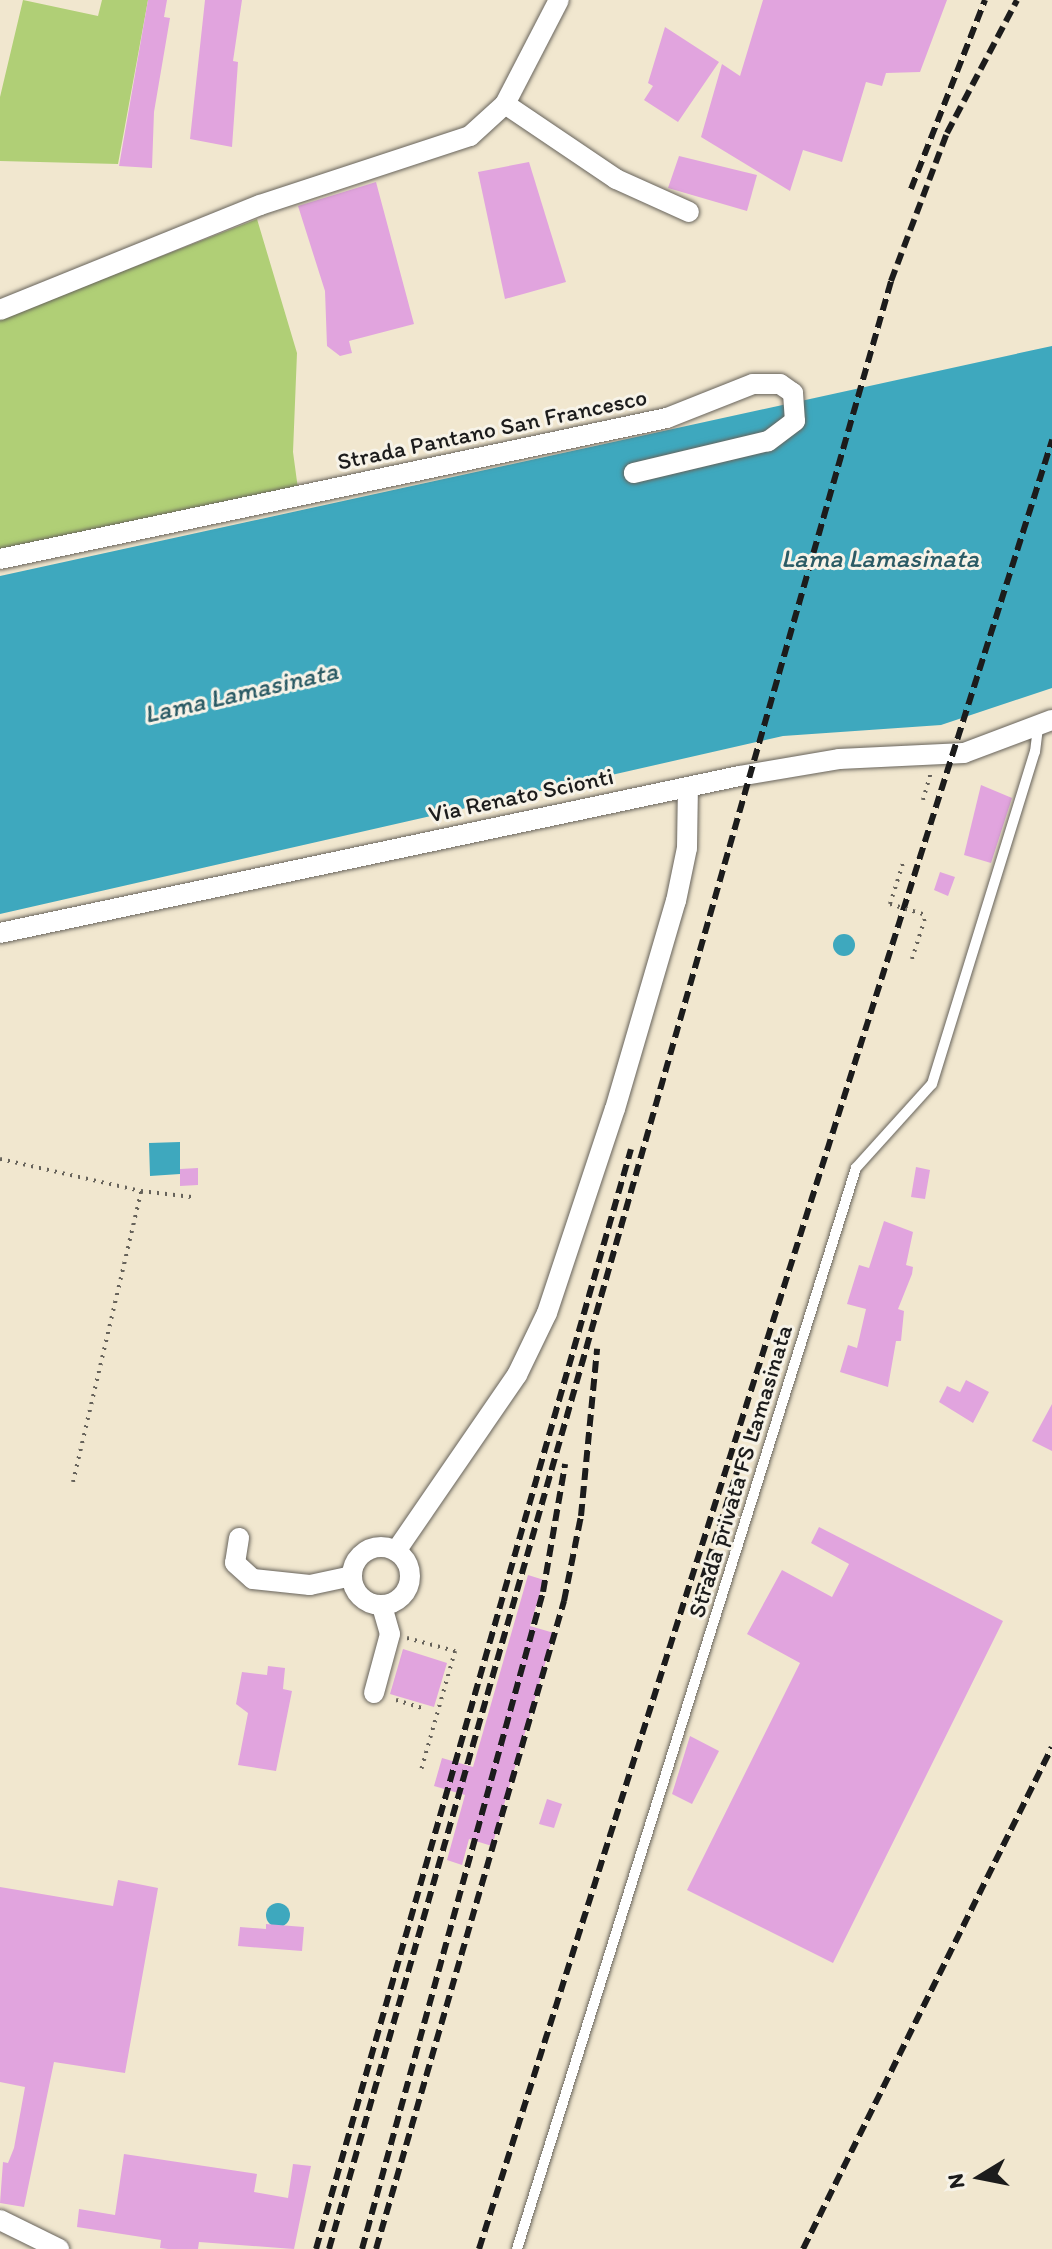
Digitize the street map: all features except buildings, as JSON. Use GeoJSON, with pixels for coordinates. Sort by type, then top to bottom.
{"type":"FeatureCollection","features":[{"type":"Feature","properties":{"kind":"street"},"geometry":{"type":"LineString","coordinates":[[0,310],[260,205],[470,136],[505,104],[559,0]]}},
{"type":"Feature","properties":{"kind":"street"},"geometry":{"type":"LineString","coordinates":[[505,104],[616,179],[689,212]]}},
{"type":"Feature","properties":{"kind":"street","name":"Strada Pantano San Francesco"},"geometry":{"type":"LineString","coordinates":[[0,559],[667,418],[753,384],[780,384],[793,393],[795,421],[768,441],[634,473]]}},
{"type":"Feature","properties":{"kind":"street","name":"Via Renato Scionti"},"geometry":{"type":"LineString","coordinates":[[0,933],[688,787],[839,759],[964,753],[1045,724]]}},
{"type":"Feature","properties":{"kind":"street"},"geometry":{"type":"LineString","coordinates":[[396,1551],[517,1375],[547,1313],[615,1109],[676,901],[687,848],[688,787]]}},
{"type":"Feature","properties":{"kind":"street"},"geometry":{"type":"LineString","coordinates":[[239,1538],[235,1563],[253,1579],[310,1585],[352,1576],[367,1550],[396,1551],[409,1566],[410,1585],[399,1600],[382,1606],[364,1601],[352,1576]]}},
{"type":"Feature","properties":{"kind":"street"},"geometry":{"type":"LineString","coordinates":[[374,1693],[390,1634],[382,1606]]}},
{"type":"Feature","properties":{"kind":"street"},"geometry":{"type":"LineString","coordinates":[[0,2220],[59,2249]]}},
{"type":"Feature","properties":{"kind":"lane","name":"Strada privata FS Lamasinata"},"geometry":{"type":"LineString","coordinates":[[517,2249],[856,1168],[932,1084],[1045,724]]}},
{"type":"Feature","properties":{"kind":"path"},"geometry":{"type":"LineString","coordinates":[[923,800],[936,756]]}},
{"type":"Feature","properties":{"kind":"path"},"geometry":{"type":"LineString","coordinates":[[904,860],[890,904],[926,915],[912,959]]}},
{"type":"Feature","properties":{"kind":"path"},"geometry":{"type":"LineString","coordinates":[[0,1159],[141,1191],[192,1197]]}},
{"type":"Feature","properties":{"kind":"path"},"geometry":{"type":"LineString","coordinates":[[73,1482],[141,1191]]}},
{"type":"Feature","properties":{"kind":"path"},"geometry":{"type":"LineString","coordinates":[[413,1640],[455,1651],[421,1770]]}},
{"type":"Feature","properties":{"kind":"path"},"geometry":{"type":"LineString","coordinates":[[396,1700],[426,1709]]}},
{"type":"Feature","properties":{"kind":"green space"},"geometry":{"type":"Polygon","coordinates":[[[23,0],[98,16],[102,0],[148,0],[118,164],[0,161],[0,97],[23,0]]]}},
{"type":"Feature","properties":{"kind":"green space"},"geometry":{"type":"Polygon","coordinates":[[[257,219],[297,353],[293,452],[298,489],[0,553],[0,319],[257,219]]]}},
{"type":"Feature","properties":{"kind":"water","name":"Lama Lamasinata"},"geometry":{"type":"Polygon","coordinates":[[[1052,346],[1052,688],[941,725],[783,736],[0,914],[0,576],[1052,346]]]}},
{"type":"Feature","properties":{"kind":"water"},"geometry":{"type":"Polygon","coordinates":[[[844,934],[852,937],[855,945],[852,953],[844,956],[836,953],[833,945],[836,937],[844,934]]]}},
{"type":"Feature","properties":{"kind":"water"},"geometry":{"type":"Polygon","coordinates":[[[180,1142],[180,1174],[150,1176],[149,1143],[180,1142]]]}},
{"type":"Feature","properties":{"kind":"water"},"geometry":{"type":"Polygon","coordinates":[[[278,1903],[286,1907],[290,1915],[286,1923],[278,1927],[270,1923],[266,1915],[270,1907],[278,1903]]]}},
{"type":"Feature","properties":{"kind":"railway"},"geometry":{"type":"LineString","coordinates":[[911,189],[985,0]]}},
{"type":"Feature","properties":{"kind":"railway"},"geometry":{"type":"LineString","coordinates":[[329,2249],[891,281],[947,133],[1017,0]]}},
{"type":"Feature","properties":{"kind":"railway"},"geometry":{"type":"LineString","coordinates":[[479,2249],[1052,440]]}},
{"type":"Feature","properties":{"kind":"railway"},"geometry":{"type":"LineString","coordinates":[[316,2249],[631,1149]]}},
{"type":"Feature","properties":{"kind":"railway"},"geometry":{"type":"LineString","coordinates":[[376,2249],[564,1601],[581,1516],[597,1349]]}},
{"type":"Feature","properties":{"kind":"railway"},"geometry":{"type":"LineString","coordinates":[[692,1612],[753,1422]]}},
{"type":"Feature","properties":{"kind":"railway"},"geometry":{"type":"LineString","coordinates":[[362,2249],[543,1592],[565,1464]]}},
{"type":"Feature","properties":{"kind":"railway"},"geometry":{"type":"LineString","coordinates":[[803,2249],[1052,1747]]}}]}
